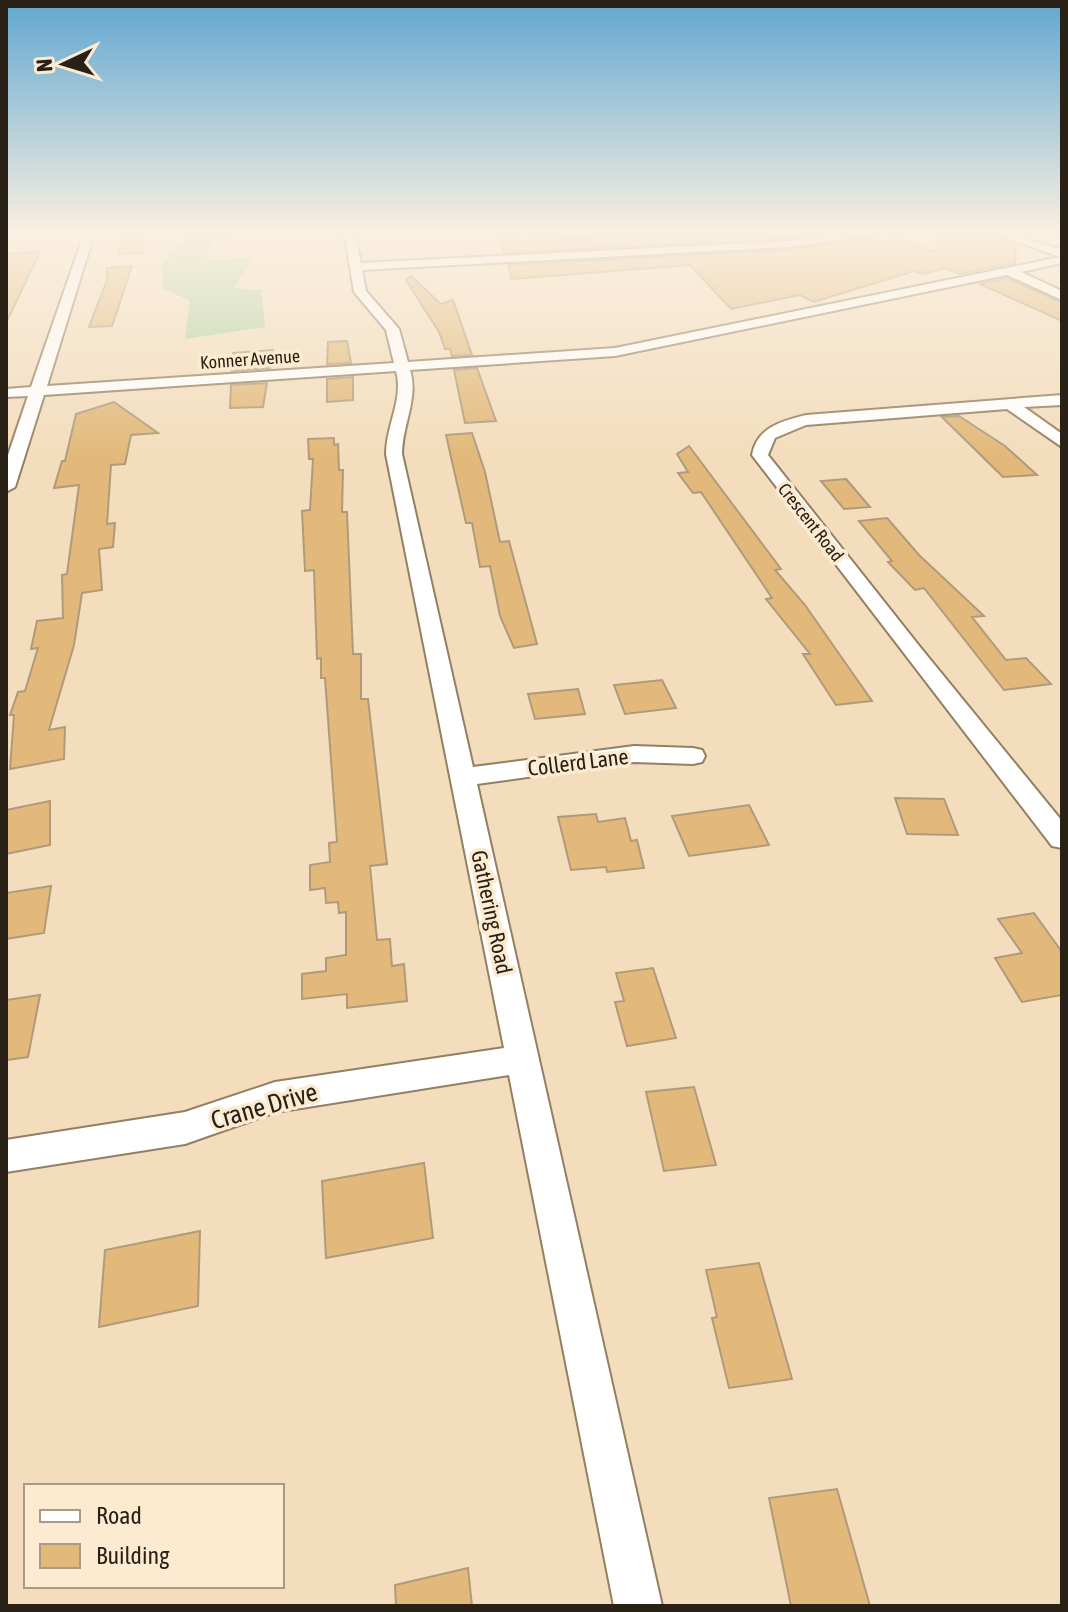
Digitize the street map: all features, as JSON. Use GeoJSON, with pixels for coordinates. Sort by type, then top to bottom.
{"type":"FeatureCollection","features":[{"type":"Feature","properties":{"kind":"street"},"geometry":{"type":"LineString","coordinates":[[6,487],[65,306]]}},
{"type":"Feature","properties":{"kind":"street","name":"Gathering Road"},"geometry":{"type":"LineString","coordinates":[[372,306],[392,329],[408,387],[394,435],[394,454],[638,1606]]}},
{"type":"Feature","properties":{"kind":"street","name":"Konner Avenue"},"geometry":{"type":"LineString","coordinates":[[6,393],[615,352],[838,306]]}},
{"type":"Feature","properties":{"kind":"street","name":"Crescent Road"},"geometry":{"type":"LineString","coordinates":[[1062,400],[806,420],[782,427],[766,437],[760,446],[760,455],[1062,839]]}},
{"type":"Feature","properties":{"kind":"street"},"geometry":{"type":"LineString","coordinates":[[1011,405],[1062,442]]}},
{"type":"Feature","properties":{"kind":"street","name":"Collerd Lane"},"geometry":{"type":"LineString","coordinates":[[464,777],[634,754],[693,756]]}},
{"type":"Feature","properties":{"kind":"street","name":"Crane Drive"},"geometry":{"type":"LineString","coordinates":[[6,1156],[185,1128],[275,1097],[523,1059]]}},
{"type":"Feature","properties":{"kind":"green space"},"geometry":{"type":"Polygon","coordinates":[[[189,306],[263,306],[265,327],[185,339],[189,306]]]}},
{"type":"Feature","properties":{"kind":"building"},"geometry":{"type":"Polygon","coordinates":[[[6,306],[14,306],[6,323],[6,306]]]}},
{"type":"Feature","properties":{"kind":"building"},"geometry":{"type":"Polygon","coordinates":[[[97,306],[119,306],[112,326],[89,327],[97,306]]]}},
{"type":"Feature","properties":{"kind":"building"},"geometry":{"type":"Polygon","coordinates":[[[423,306],[455,306],[472,355],[452,356],[450,349],[445,349],[439,332],[423,306]]]}},
{"type":"Feature","properties":{"kind":"building"},"geometry":{"type":"Polygon","coordinates":[[[1029,306],[1062,306],[1062,321],[1029,306]]]}},
{"type":"Feature","properties":{"kind":"building"},"geometry":{"type":"Polygon","coordinates":[[[347,341],[351,363],[327,364],[328,342],[347,341]]]}},
{"type":"Feature","properties":{"kind":"building"},"geometry":{"type":"Polygon","coordinates":[[[273,350],[270,368],[232,371],[233,353],[273,350]]]}},
{"type":"Feature","properties":{"kind":"building"},"geometry":{"type":"Polygon","coordinates":[[[477,368],[496,421],[465,423],[454,370],[477,368]]]}},
{"type":"Feature","properties":{"kind":"building"},"geometry":{"type":"Polygon","coordinates":[[[353,377],[353,400],[327,402],[327,379],[353,377]]]}},
{"type":"Feature","properties":{"kind":"building"},"geometry":{"type":"Polygon","coordinates":[[[267,383],[263,407],[230,408],[231,385],[267,383]]]}},
{"type":"Feature","properties":{"kind":"building"},"geometry":{"type":"Polygon","coordinates":[[[114,402],[158,433],[131,435],[125,464],[111,465],[107,524],[115,523],[113,547],[99,549],[102,590],[82,593],[74,645],[49,730],[65,727],[64,759],[10,769],[14,715],[10,715],[18,692],[25,691],[38,648],[31,649],[37,621],[63,618],[62,575],[67,574],[79,485],[54,488],[62,461],[65,461],[76,414],[114,402]]]}},
{"type":"Feature","properties":{"kind":"building"},"geometry":{"type":"Polygon","coordinates":[[[959,416],[1005,446],[1037,475],[1003,477],[942,417],[959,416]]]}},
{"type":"Feature","properties":{"kind":"building"},"geometry":{"type":"Polygon","coordinates":[[[472,433],[485,472],[500,542],[509,541],[537,644],[514,648],[500,616],[490,566],[480,567],[472,523],[466,523],[446,435],[472,433]]]}},
{"type":"Feature","properties":{"kind":"building"},"geometry":{"type":"Polygon","coordinates":[[[334,438],[334,445],[338,444],[339,470],[343,470],[342,512],[347,512],[353,654],[361,654],[361,699],[368,699],[387,864],[370,866],[377,940],[390,939],[392,966],[404,964],[407,1001],[347,1008],[347,994],[302,999],[302,974],[326,971],[326,958],[346,955],[346,912],[339,913],[338,902],[326,903],[325,888],[310,890],[310,865],[330,862],[329,843],[337,842],[325,678],[321,678],[321,658],[317,659],[314,570],[305,571],[302,511],[310,510],[313,459],[309,459],[308,439],[334,438]]]}},
{"type":"Feature","properties":{"kind":"building"},"geometry":{"type":"Polygon","coordinates":[[[689,446],[781,569],[775,570],[805,605],[872,701],[836,705],[803,654],[810,654],[766,599],[772,598],[701,492],[693,493],[678,473],[688,472],[677,454],[689,446]]]}},
{"type":"Feature","properties":{"kind":"building"},"geometry":{"type":"Polygon","coordinates":[[[846,479],[870,507],[844,509],[821,481],[846,479]]]}},
{"type":"Feature","properties":{"kind":"building"},"geometry":{"type":"Polygon","coordinates":[[[887,518],[919,555],[984,616],[972,617],[1006,660],[1026,658],[1051,684],[1004,690],[924,588],[915,590],[888,562],[892,561],[859,521],[887,518]]]}},
{"type":"Feature","properties":{"kind":"building"},"geometry":{"type":"Polygon","coordinates":[[[662,680],[676,708],[625,714],[614,685],[662,680]]]}},
{"type":"Feature","properties":{"kind":"building"},"geometry":{"type":"Polygon","coordinates":[[[578,689],[585,714],[535,719],[528,694],[578,689]]]}},
{"type":"Feature","properties":{"kind":"building"},"geometry":{"type":"Polygon","coordinates":[[[895,798],[944,799],[958,835],[907,834],[895,798]]]}},
{"type":"Feature","properties":{"kind":"building"},"geometry":{"type":"Polygon","coordinates":[[[50,801],[50,845],[6,854],[6,810],[50,801]]]}},
{"type":"Feature","properties":{"kind":"building"},"geometry":{"type":"Polygon","coordinates":[[[749,805],[769,845],[689,856],[672,816],[749,805]]]}},
{"type":"Feature","properties":{"kind":"building"},"geometry":{"type":"Polygon","coordinates":[[[596,814],[598,822],[625,818],[631,841],[637,840],[644,868],[607,872],[606,867],[571,870],[558,817],[596,814]]]}},
{"type":"Feature","properties":{"kind":"building"},"geometry":{"type":"Polygon","coordinates":[[[51,886],[44,933],[6,939],[6,893],[51,886]]]}},
{"type":"Feature","properties":{"kind":"building"},"geometry":{"type":"Polygon","coordinates":[[[1034,913],[1062,952],[1062,995],[1022,1002],[995,958],[1022,953],[998,919],[1034,913]]]}},
{"type":"Feature","properties":{"kind":"building"},"geometry":{"type":"Polygon","coordinates":[[[653,968],[676,1038],[627,1046],[615,1002],[624,1001],[616,973],[653,968]]]}},
{"type":"Feature","properties":{"kind":"building"},"geometry":{"type":"Polygon","coordinates":[[[40,995],[28,1057],[6,1060],[6,1000],[40,995]]]}},
{"type":"Feature","properties":{"kind":"building"},"geometry":{"type":"Polygon","coordinates":[[[694,1087],[716,1165],[664,1171],[646,1092],[694,1087]]]}},
{"type":"Feature","properties":{"kind":"building"},"geometry":{"type":"Polygon","coordinates":[[[424,1163],[433,1238],[326,1258],[322,1181],[424,1163]]]}},
{"type":"Feature","properties":{"kind":"building"},"geometry":{"type":"Polygon","coordinates":[[[200,1231],[198,1306],[99,1327],[105,1250],[200,1231]]]}},
{"type":"Feature","properties":{"kind":"building"},"geometry":{"type":"Polygon","coordinates":[[[759,1263],[792,1379],[729,1388],[712,1318],[717,1317],[706,1270],[759,1263]]]}},
{"type":"Feature","properties":{"kind":"building"},"geometry":{"type":"Polygon","coordinates":[[[837,1489],[870,1606],[791,1606],[769,1498],[837,1489]]]}},
{"type":"Feature","properties":{"kind":"building"},"geometry":{"type":"Polygon","coordinates":[[[468,1568],[472,1606],[396,1606],[395,1585],[468,1568]]]}}]}
